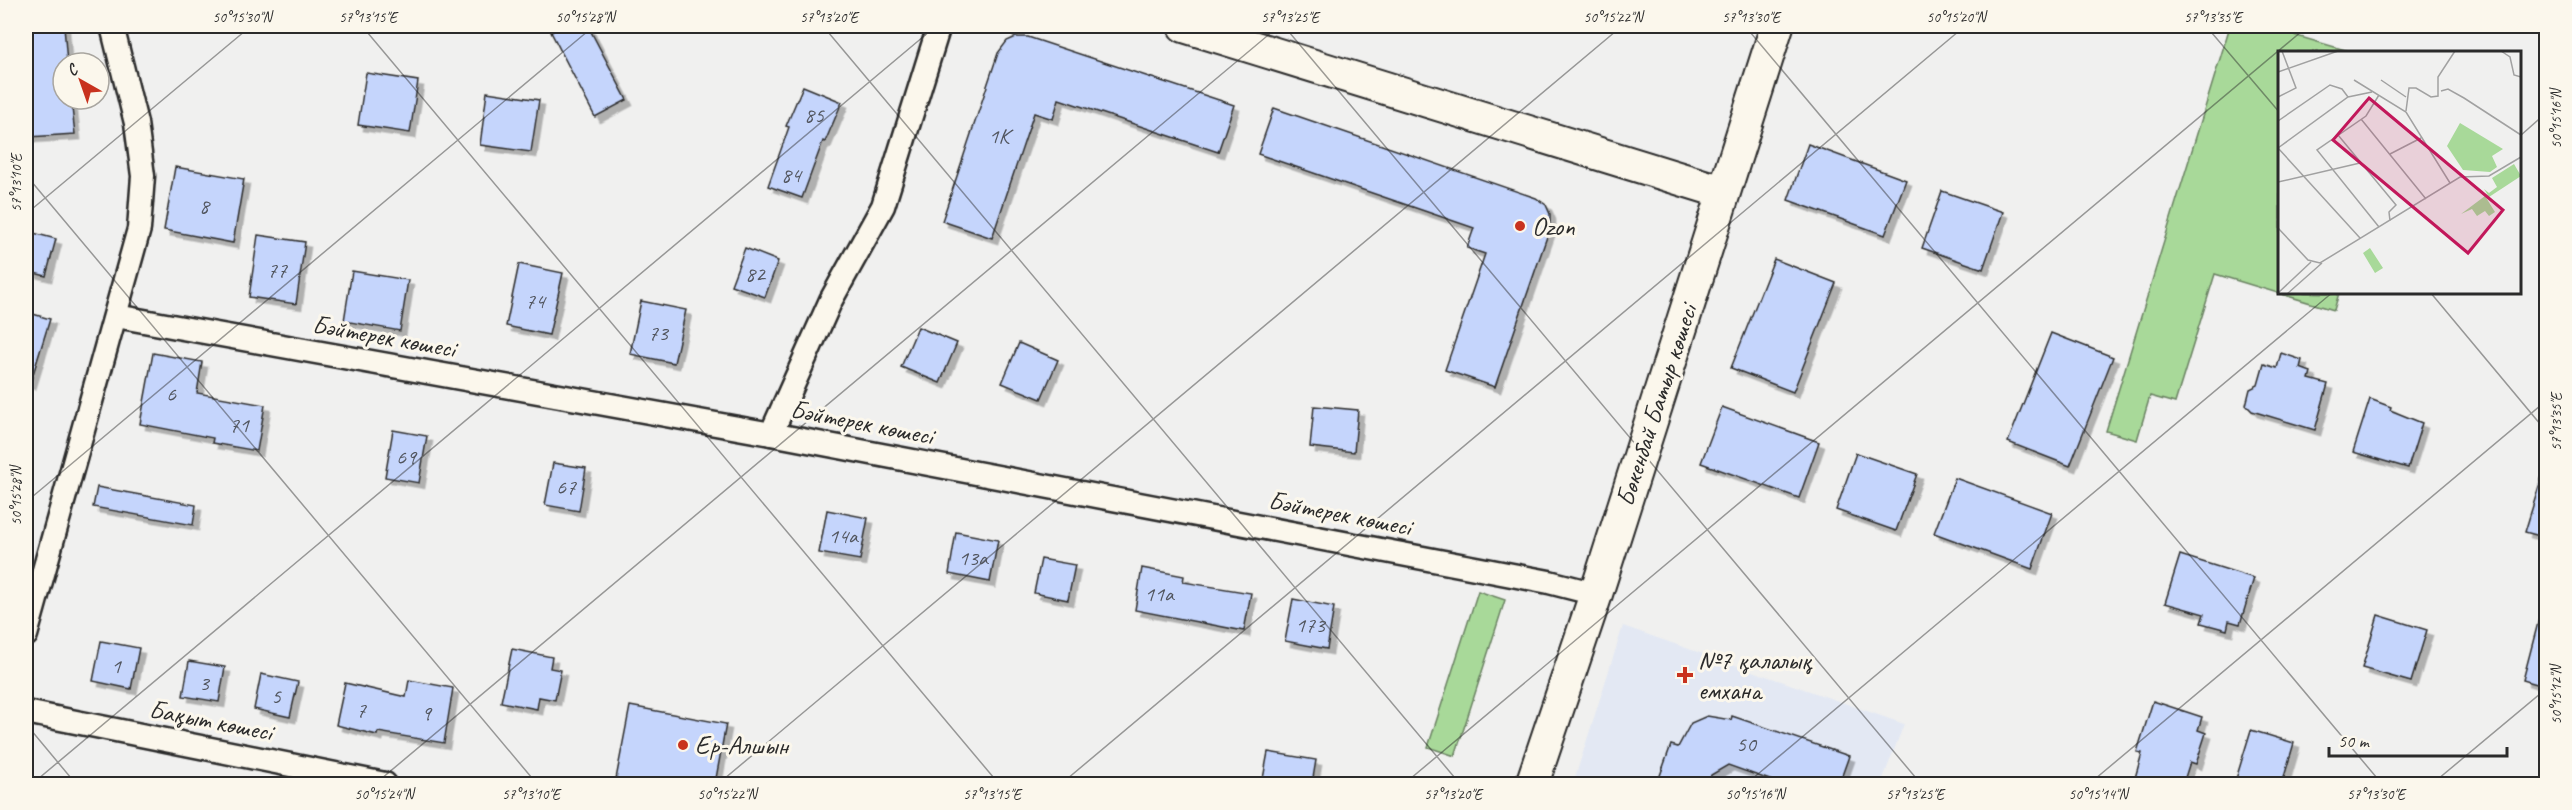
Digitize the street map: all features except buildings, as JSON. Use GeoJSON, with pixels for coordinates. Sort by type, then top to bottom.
{"type":"FeatureCollection","features":[{"type":"Feature","properties":{"kind":"main road"},"geometry":{"type":"LineString","coordinates":[[1184,26],[1723,192]]}},
{"type":"Feature","properties":{"kind":"main road","name":"Бөкенбай Батыр көшесі"},"geometry":{"type":"LineString","coordinates":[[1532,784],[1596,594],[1777,26]]}},
{"type":"Feature","properties":{"kind":"street"},"geometry":{"type":"LineString","coordinates":[[26,634],[139,229],[143,176],[136,123],[112,26]]}},
{"type":"Feature","properties":{"kind":"street"},"geometry":{"type":"LineString","coordinates":[[771,434],[831,300],[883,206],[939,26]]}},
{"type":"Feature","properties":{"kind":"street","name":"Бәйтерек көшесі"},"geometry":{"type":"LineString","coordinates":[[116,316],[771,434],[1538,580],[1596,594]]}},
{"type":"Feature","properties":{"kind":"street","name":"Бақыт көшесі"},"geometry":{"type":"LineString","coordinates":[[26,712],[385,784]]}},
{"type":"Feature","properties":{"kind":"shaded area","name":"№7 қалалық емхана"},"geometry":{"type":"Polygon","coordinates":[[[1623,626],[1904,724],[1881,784],[1573,784],[1623,626]]]}},
{"type":"Feature","properties":{"kind":"green space"},"geometry":{"type":"Polygon","coordinates":[[[2230,26],[2263,26],[2349,51],[2278,51],[2278,293],[2215,274],[2175,403],[2150,396],[2137,440],[2106,431],[2230,26]]]}},
{"type":"Feature","properties":{"kind":"green space"},"geometry":{"type":"Polygon","coordinates":[[[2281,294],[2339,294],[2334,310],[2281,294]]]}},
{"type":"Feature","properties":{"kind":"green space"},"geometry":{"type":"Polygon","coordinates":[[[1478,591],[1505,600],[1455,756],[1428,747],[1478,591]]]}},
{"type":"Feature","properties":{"kind":"place","name":"Ozon"},"geometry":{"type":"Point","coordinates":[1520,226]}},
{"type":"Feature","properties":{"kind":"place","name":"№7 қалалық емхана"},"geometry":{"type":"Point","coordinates":[1685,675]}},
{"type":"Feature","properties":{"kind":"place","name":"Ер-Алшын"},"geometry":{"type":"Point","coordinates":[683,745]}}]}
